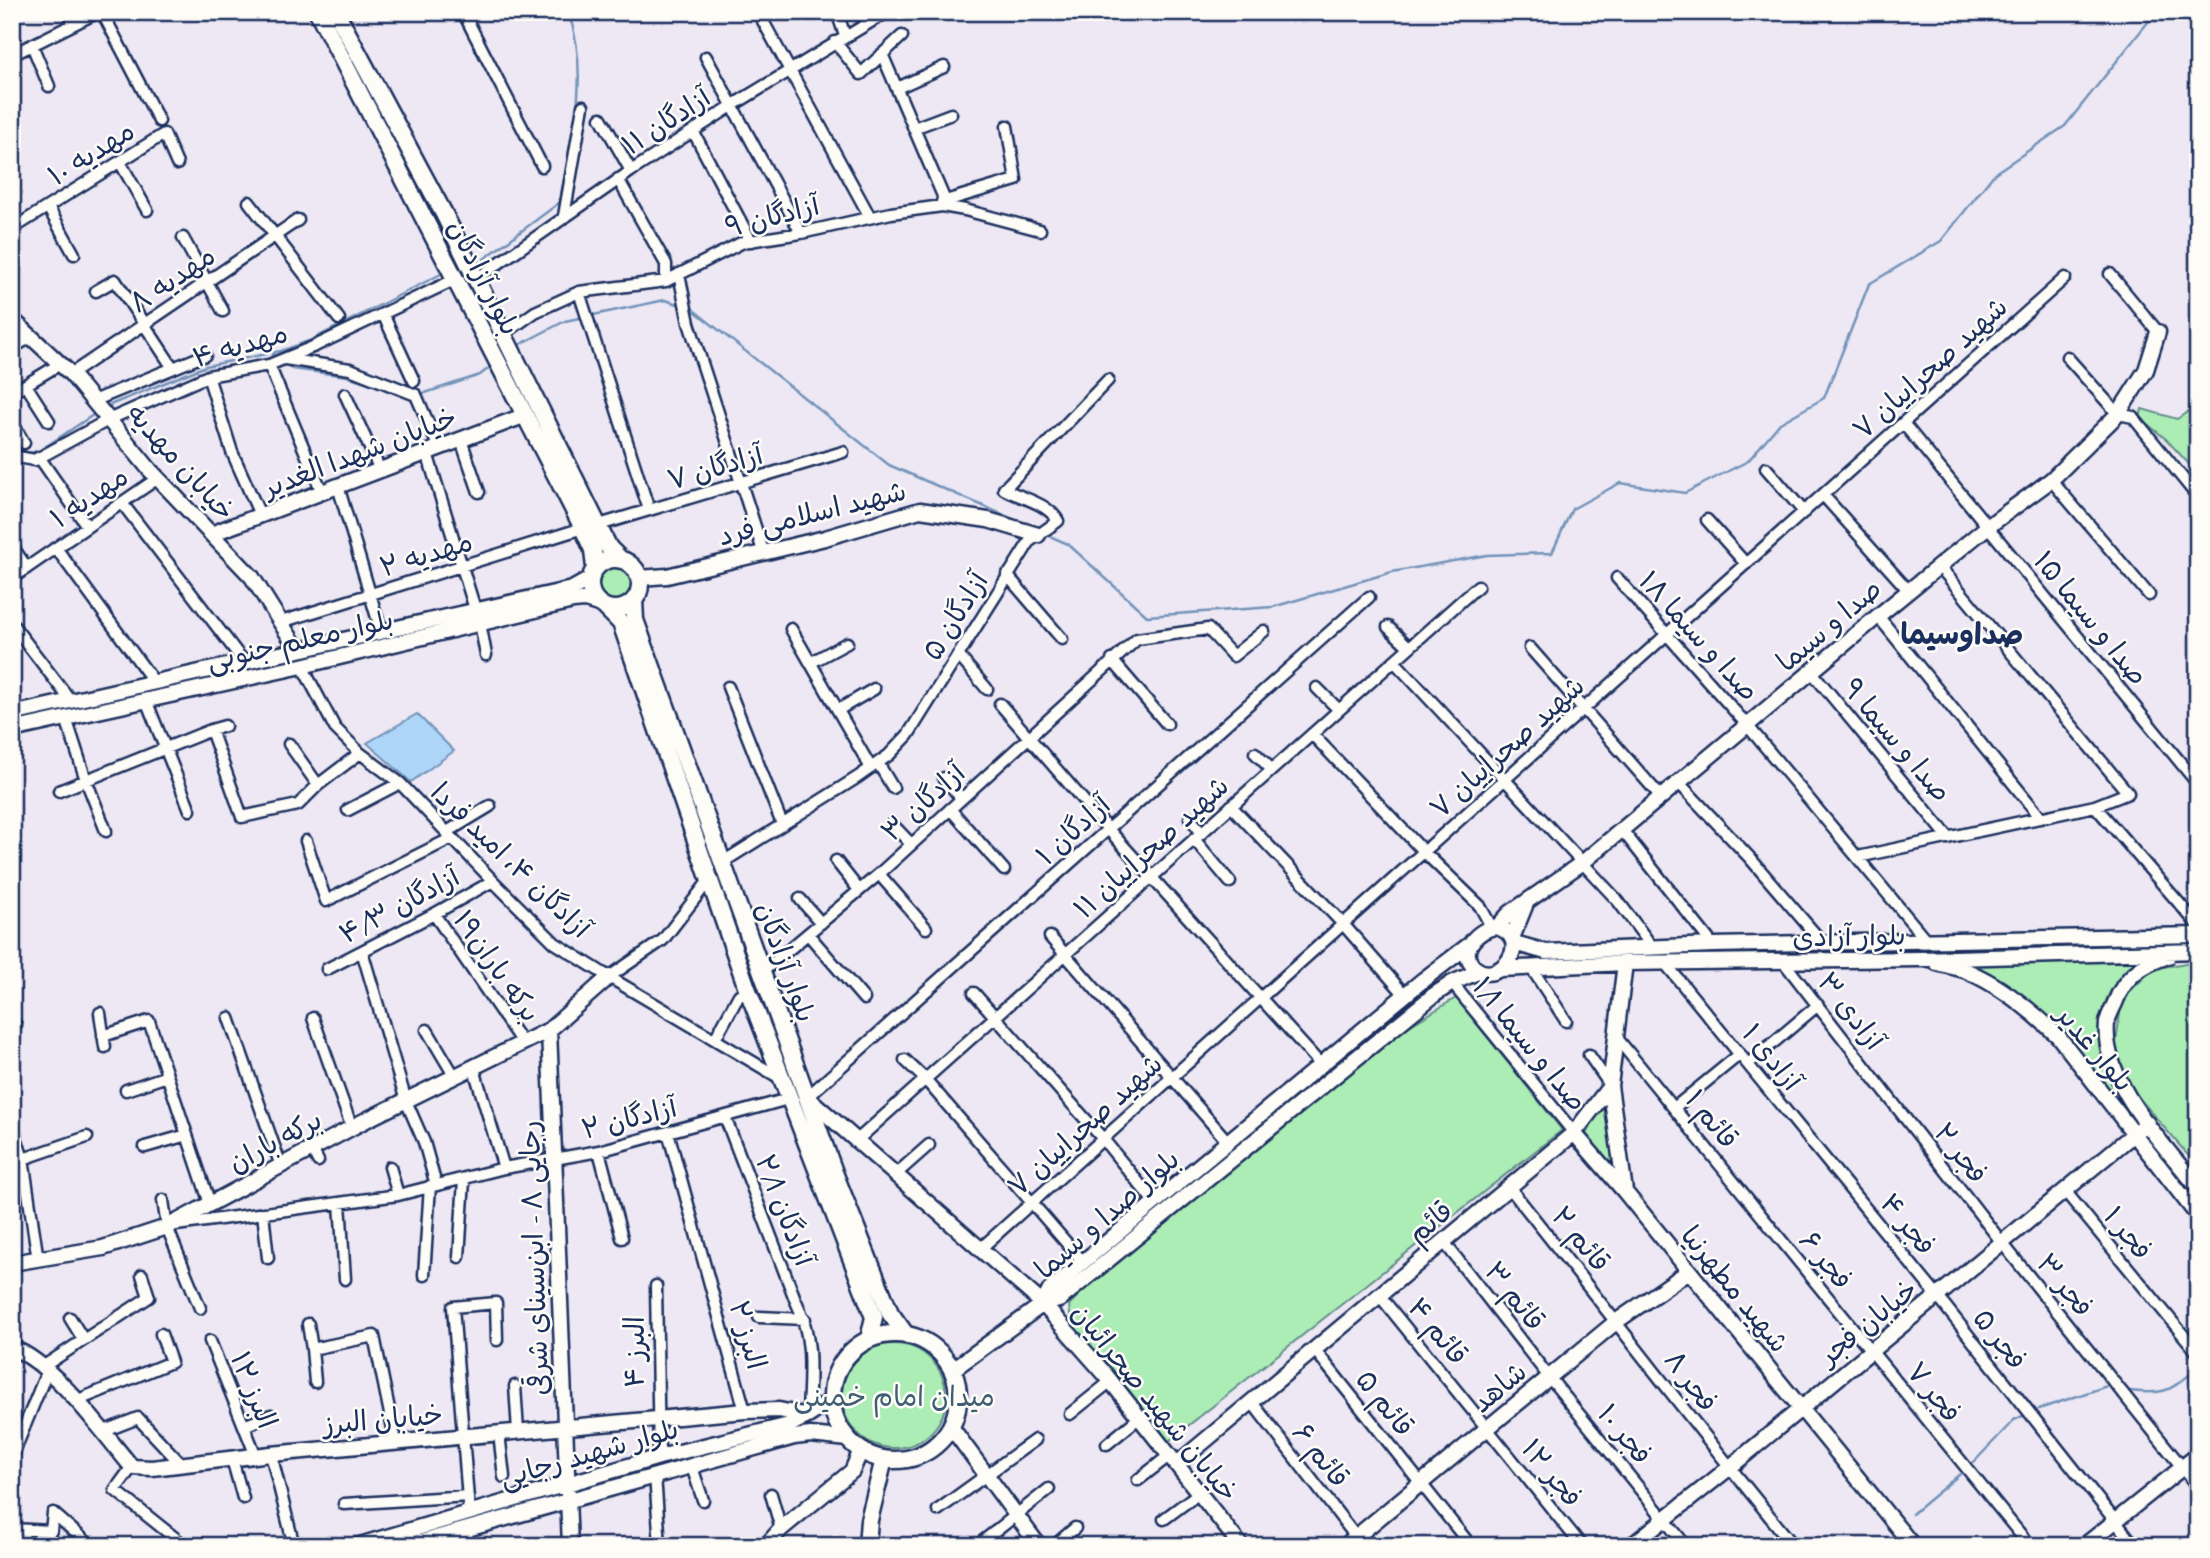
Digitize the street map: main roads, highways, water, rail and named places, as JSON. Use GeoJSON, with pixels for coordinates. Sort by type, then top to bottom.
{"type":"FeatureCollection","features":[{"type":"Feature","properties":{"kind":"main road","name":"بلوار آزادگان"},"geometry":{"type":"LineString","coordinates":[[318,12],[343,45],[356,70],[456,279],[526,415],[591,527],[621,560]]}},
{"type":"Feature","properties":{"kind":"main road","name":"بلوار آزادگان"},"geometry":{"type":"LineString","coordinates":[[336,12],[343,45]]}},
{"type":"Feature","properties":{"kind":"main road","name":"بلوار آزادگان"},"geometry":{"type":"LineString","coordinates":[[356,70],[444,215],[504,334],[591,527],[592,574]]}},
{"type":"Feature","properties":{"kind":"main road"},"geometry":{"type":"LineString","coordinates":[[609,559],[621,560],[632,566],[639,578],[640,587],[634,600],[620,610],[602,606],[590,590],[592,574],[609,559]]}},
{"type":"Feature","properties":{"kind":"main road","name":"بلوار آزادگان"},"geometry":{"type":"LineString","coordinates":[[634,600],[635,620],[807,1097],[826,1170],[874,1317],[869,1339]]}},
{"type":"Feature","properties":{"kind":"main road","name":"بلوار آزادگان"},"geometry":{"type":"LineString","coordinates":[[602,606],[621,623],[788,1099],[826,1170],[890,1313],[906,1335]]}},
{"type":"Feature","properties":{"kind":"main road"},"geometry":{"type":"LineString","coordinates":[[730,938],[746,932]]}},
{"type":"Feature","properties":{"kind":"main road"},"geometry":{"type":"LineString","coordinates":[[887,1334],[906,1335],[925,1341],[940,1353],[952,1370],[957,1388],[957,1408],[951,1427],[939,1442],[922,1454],[904,1459],[884,1459],[861,1450],[848,1439],[838,1421],[832,1400],[834,1381],[841,1364],[853,1350],[869,1339],[887,1334]]}},
{"type":"Feature","properties":{"kind":"main road"},"geometry":{"type":"LineString","coordinates":[[867,1546],[869,1520],[884,1459]]}},
{"type":"Feature","properties":{"kind":"water"},"geometry":{"type":"Polygon","coordinates":[[[417,714],[454,751],[411,782],[367,743],[417,714]]]}},
{"type":"Feature","properties":{"kind":"waterway"},"geometry":{"type":"LineString","coordinates":[[484,259],[559,203],[574,132],[579,83],[575,35],[568,12]]}},
{"type":"Feature","properties":{"kind":"waterway"},"geometry":{"type":"LineString","coordinates":[[1045,534],[1068,544],[1147,616],[1273,607],[1392,572],[1487,555],[1552,553],[1572,509],[1620,483],[1685,493],[1748,461],[1780,423],[1824,398],[1869,284],[1941,241],[1995,173],[2065,126],[2156,12]]}},
{"type":"Feature","properties":{"kind":"waterway"},"geometry":{"type":"LineString","coordinates":[[105,407],[206,366],[281,351],[309,341],[445,272]]}},
{"type":"Feature","properties":{"kind":"waterway"},"geometry":{"type":"LineString","coordinates":[[515,347],[565,321],[665,300],[681,305]]}},
{"type":"Feature","properties":{"kind":"waterway"},"geometry":{"type":"LineString","coordinates":[[691,308],[889,465],[1020,522]]}},
{"type":"Feature","properties":{"kind":"waterway"},"geometry":{"type":"LineString","coordinates":[[272,353],[279,359]]}},
{"type":"Feature","properties":{"kind":"waterway"},"geometry":{"type":"LineString","coordinates":[[284,363],[292,369],[347,376],[395,391]]}},
{"type":"Feature","properties":{"kind":"waterway"},"geometry":{"type":"LineString","coordinates":[[419,392],[425,393],[480,375],[494,364]]}},
{"type":"Feature","properties":{"kind":"waterway"},"geometry":{"type":"LineString","coordinates":[[12,450],[30,453],[39,451],[96,413]]}},
{"type":"Feature","properties":{"kind":"waterway"},"geometry":{"type":"LineString","coordinates":[[2130,1391],[2167,1390],[2198,1368]]}},
{"type":"Feature","properties":{"kind":"waterway"},"geometry":{"type":"LineString","coordinates":[[2039,1409],[2107,1386]]}},
{"type":"Feature","properties":{"kind":"waterway"},"geometry":{"type":"LineString","coordinates":[[1974,1462],[2014,1420],[2023,1416]]}},
{"type":"Feature","properties":{"kind":"waterway"},"geometry":{"type":"LineString","coordinates":[[1912,1514],[1960,1474]]}},
{"type":"Feature","properties":{"kind":"waterway"},"geometry":{"type":"LineString","coordinates":[[1890,1546],[1894,1540]]}},
{"type":"Feature","properties":{"kind":"district","name":"صداوسیما"},"geometry":{"type":"Point","coordinates":[1962,634]}},
{"type":"Feature","properties":{"kind":"park label","name":"میدان امام خمینی"},"geometry":{"type":"Point","coordinates":[894,1396]}}]}
